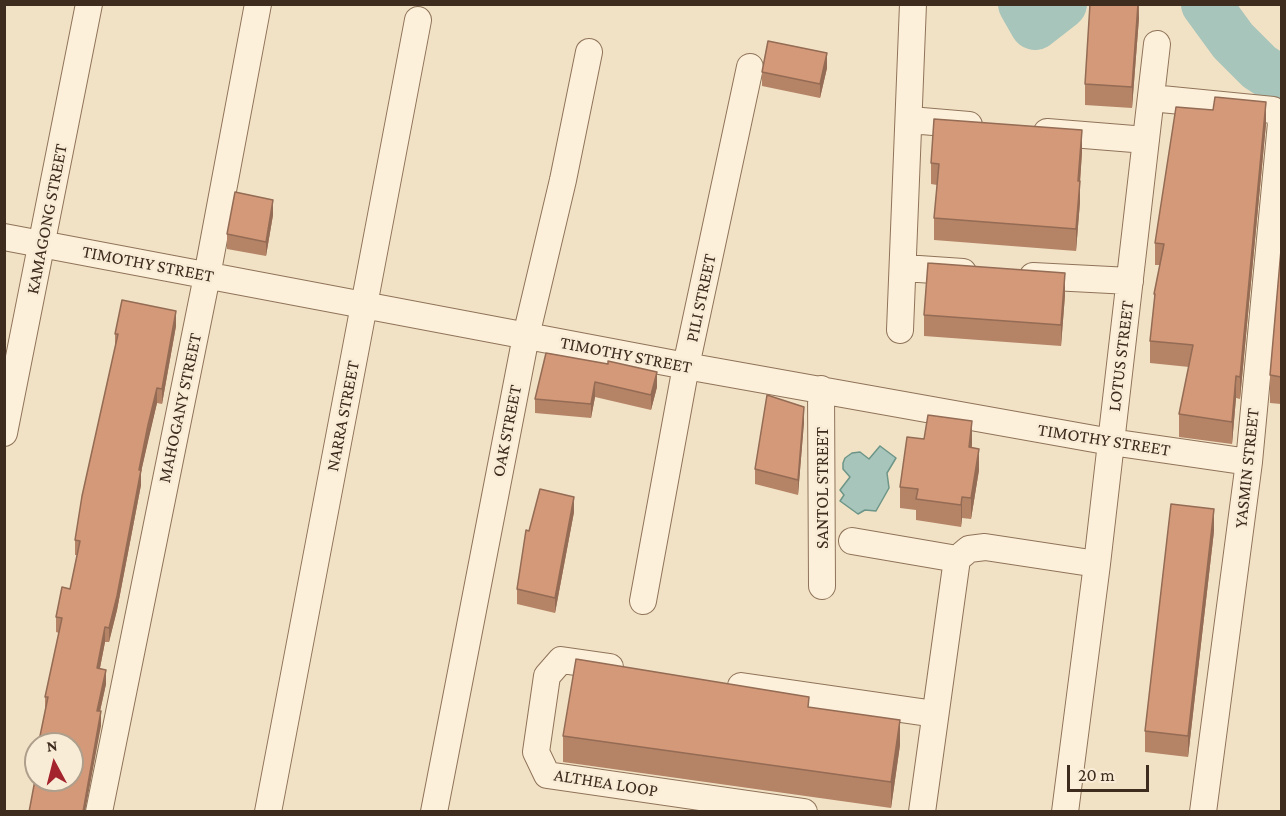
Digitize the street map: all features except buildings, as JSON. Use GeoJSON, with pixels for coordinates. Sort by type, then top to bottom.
{"type":"FeatureCollection","features":[{"type":"Feature","properties":{"kind":"street","name":"KAMAGONG STREET"},"geometry":{"type":"LineString","coordinates":[[4,433],[89,4]]}},
{"type":"Feature","properties":{"kind":"street","name":"MAHOGANY STREET"},"geometry":{"type":"LineString","coordinates":[[99,812],[207,276],[258,4]]}},
{"type":"Feature","properties":{"kind":"street"},"geometry":{"type":"LineString","coordinates":[[900,330],[913,4]]}},
{"type":"Feature","properties":{"kind":"street","name":"NARRA STREET"},"geometry":{"type":"LineString","coordinates":[[268,812],[418,20]]}},
{"type":"Feature","properties":{"kind":"street","name":"LOTUS STREET"},"geometry":{"type":"LineString","coordinates":[[1065,812],[1112,442],[1157,44]]}},
{"type":"Feature","properties":{"kind":"street","name":"OAK STREET"},"geometry":{"type":"LineString","coordinates":[[434,812],[526,336],[563,180],[589,52]]}},
{"type":"Feature","properties":{"kind":"street","name":"PILI STREET"},"geometry":{"type":"LineString","coordinates":[[643,601],[686,366],[750,67]]}},
{"type":"Feature","properties":{"kind":"street"},"geometry":{"type":"LineString","coordinates":[[1151,98],[1273,110],[1279,116],[1281,123]]}},
{"type":"Feature","properties":{"kind":"street"},"geometry":{"type":"LineString","coordinates":[[909,120],[992,127]]}},
{"type":"Feature","properties":{"kind":"street","name":"YASMIN STREET"},"geometry":{"type":"LineString","coordinates":[[1203,812],[1249,462],[1281,123]]}},
{"type":"Feature","properties":{"kind":"street"},"geometry":{"type":"LineString","coordinates":[[1028,130],[1146,140]]}},
{"type":"Feature","properties":{"kind":"street","name":"TIMOTHY STREET"},"geometry":{"type":"LineString","coordinates":[[4,237],[686,366],[1112,442],[1249,462]]}},
{"type":"Feature","properties":{"kind":"street"},"geometry":{"type":"LineString","coordinates":[[904,268],[1130,281]]}},
{"type":"Feature","properties":{"kind":"street","name":"SANTOL STREET"},"geometry":{"type":"LineString","coordinates":[[821,389],[822,586]]}},
{"type":"Feature","properties":{"kind":"street"},"geometry":{"type":"LineString","coordinates":[[852,541],[957,560]]}},
{"type":"Feature","properties":{"kind":"street"},"geometry":{"type":"LineString","coordinates":[[922,812],[957,560],[969,549],[985,547],[1097,564]]}},
{"type":"Feature","properties":{"kind":"street","name":"ALTHEA LOOP"},"geometry":{"type":"LineString","coordinates":[[632,670],[561,660],[547,676],[536,752],[547,775],[804,812]]}},
{"type":"Feature","properties":{"kind":"street"},"geometry":{"type":"LineString","coordinates":[[713,682],[935,714]]}},
{"type":"Feature","properties":{"kind":"water"},"geometry":{"type":"Polygon","coordinates":[[[880,446],[896,458],[887,473],[889,488],[876,511],[865,510],[858,514],[840,501],[844,495],[840,490],[850,477],[843,469],[843,463],[845,458],[852,453],[860,452],[869,459],[880,446]]]}},
{"type":"Feature","properties":{"kind":"waterway"},"geometry":{"type":"LineString","coordinates":[[1023,4],[1035,25],[1062,4]]}},
{"type":"Feature","properties":{"kind":"waterway"},"geometry":{"type":"LineString","coordinates":[[1206,4],[1233,41],[1259,67],[1282,82]]}}]}
